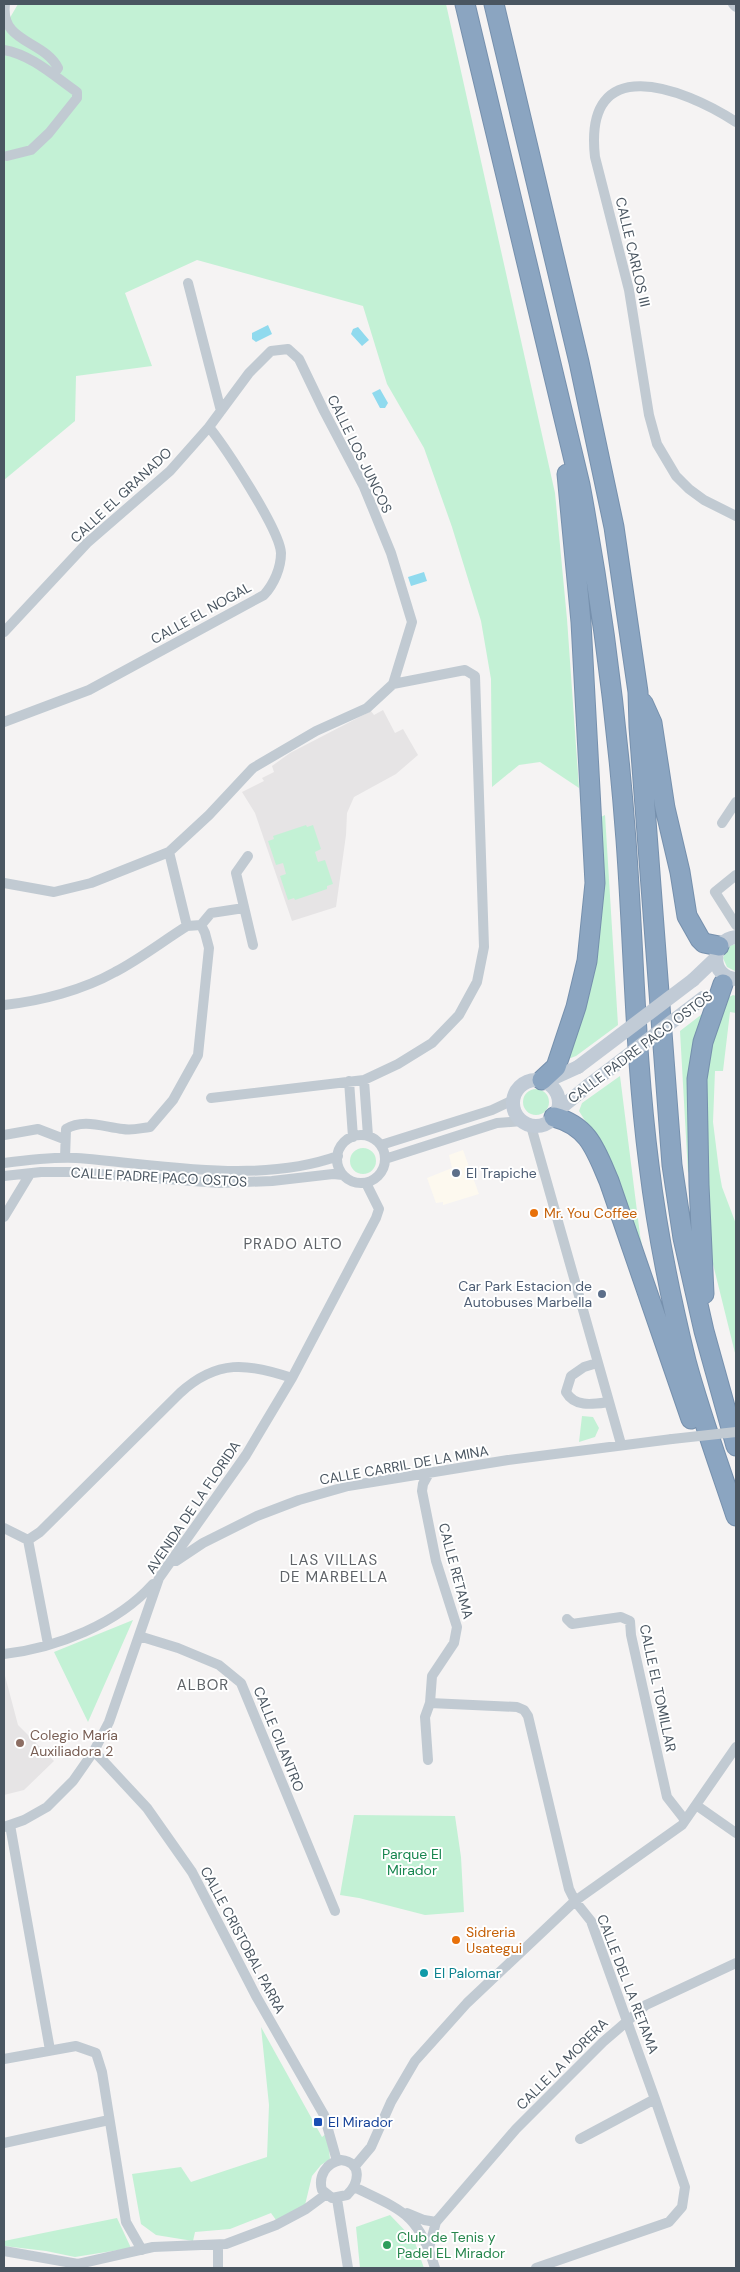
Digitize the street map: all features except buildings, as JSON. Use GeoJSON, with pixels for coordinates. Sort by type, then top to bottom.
{"type":"FeatureCollection","features":[{"type":"Feature","properties":{"kind":"highway"},"geometry":{"type":"LineString","coordinates":[[465,4],[567,440],[580,486],[594,562],[614,710],[626,841],[642,1092],[649,1164],[660,1240],[687,1364],[736,1516]]}},
{"type":"Feature","properties":{"kind":"highway"},"geometry":{"type":"LineString","coordinates":[[496,6],[597,444],[614,527],[638,692],[639,728],[672,1164],[683,1238],[704,1331],[736,1446]]}},
{"type":"Feature","properties":{"kind":"highway"},"geometry":{"type":"LineString","coordinates":[[543,1081],[556,1067],[576,1007],[587,961],[595,883],[580,613],[567,488],[567,440]]}},
{"type":"Feature","properties":{"kind":"highway"},"geometry":{"type":"LineString","coordinates":[[638,692],[652,723],[664,808],[680,872],[687,916],[700,939],[717,952]]}},
{"type":"Feature","properties":{"kind":"highway"},"geometry":{"type":"LineString","coordinates":[[704,1331],[704,1280],[698,1148],[698,1079],[703,1042],[732,982]]}},
{"type":"Feature","properties":{"kind":"highway"},"geometry":{"type":"LineString","coordinates":[[556,1113],[578,1127],[594,1146],[609,1181],[703,1454],[724,1480]]}},
{"type":"Feature","properties":{"kind":"main road","name":"CALLE PADRE PACO OSTOS"},"geometry":{"type":"LineString","coordinates":[[543,1081],[578,1067],[693,980],[724,941],[736,938]]}},
{"type":"Feature","properties":{"kind":"main road"},"geometry":{"type":"LineString","coordinates":[[717,952],[720,972],[732,982]]}},
{"type":"Feature","properties":{"kind":"main road","name":"CALLE PADRE PACO OSTOS"},"geometry":{"type":"LineString","coordinates":[[556,1113],[589,1085],[703,998],[732,982]]}},
{"type":"Feature","properties":{"kind":"main road"},"geometry":{"type":"LineString","coordinates":[[543,1081],[554,1089],[558,1095],[556,1113],[542,1125],[526,1124],[513,1108],[512,1100],[520,1086],[526,1082],[543,1081]]}},
{"type":"Feature","properties":{"kind":"street"},"geometry":{"type":"LineString","coordinates":[[5,4],[4,16],[11,29],[53,58],[58,68],[54,74]]}},
{"type":"Feature","properties":{"kind":"street"},"geometry":{"type":"LineString","coordinates":[[733,4],[736,7]]}},
{"type":"Feature","properties":{"kind":"street"},"geometry":{"type":"LineString","coordinates":[[4,50],[24,57],[54,74],[77,92],[77,98],[49,133],[31,150],[6,156]]}},
{"type":"Feature","properties":{"kind":"street","name":"CALLE CARLOS III"},"geometry":{"type":"LineString","coordinates":[[736,122],[695,100],[646,86],[631,86],[618,90],[607,97],[598,110],[594,124],[595,157],[629,290],[649,415],[657,444],[676,476],[689,489],[704,500],[736,516]]}},
{"type":"Feature","properties":{"kind":"street"},"geometry":{"type":"LineString","coordinates":[[188,283],[222,411]]}},
{"type":"Feature","properties":{"kind":"street","name":"CALLE LOS JUNCOS"},"geometry":{"type":"LineString","coordinates":[[249,373],[272,351],[288,349],[299,359],[364,487],[391,553],[412,622],[393,684]]}},
{"type":"Feature","properties":{"kind":"street","name":"CALLE EL GRANADO"},"geometry":{"type":"LineString","coordinates":[[4,632],[87,544],[170,471],[222,411],[249,373]]}},
{"type":"Feature","properties":{"kind":"street","name":"CALLE EL NOGAL"},"geometry":{"type":"LineString","coordinates":[[4,722],[90,690],[264,595],[272,586],[281,552],[272,527],[221,442],[208,427]]}},
{"type":"Feature","properties":{"kind":"street"},"geometry":{"type":"LineString","coordinates":[[4,883],[54,892],[91,883],[169,852],[209,815],[253,768],[316,731],[367,708],[393,684],[465,670],[475,676],[484,947],[477,982],[459,1015],[432,1043],[398,1064],[364,1080],[211,1098]]}},
{"type":"Feature","properties":{"kind":"street"},"geometry":{"type":"LineString","coordinates":[[722,823],[736,802]]}},
{"type":"Feature","properties":{"kind":"street"},"geometry":{"type":"LineString","coordinates":[[169,852],[187,926]]}},
{"type":"Feature","properties":{"kind":"street"},"geometry":{"type":"LineString","coordinates":[[248,856],[236,873],[253,945]]}},
{"type":"Feature","properties":{"kind":"street"},"geometry":{"type":"LineString","coordinates":[[736,875],[715,892],[736,925]]}},
{"type":"Feature","properties":{"kind":"street"},"geometry":{"type":"LineString","coordinates":[[4,1005],[47,997],[86,985],[114,973],[187,926],[200,925],[210,913],[244,908]]}},
{"type":"Feature","properties":{"kind":"street"},"geometry":{"type":"LineString","coordinates":[[65,1158],[64,1139],[66,1129],[74,1124],[103,1125],[122,1129],[150,1127],[173,1100],[198,1055],[208,948],[205,933],[200,925]]}},
{"type":"Feature","properties":{"kind":"street"},"geometry":{"type":"LineString","coordinates":[[364,1080],[368,1136]]}},
{"type":"Feature","properties":{"kind":"street"},"geometry":{"type":"LineString","coordinates":[[349,1081],[353,1137]]}},
{"type":"Feature","properties":{"kind":"street"},"geometry":{"type":"LineString","coordinates":[[381,1146],[492,1110],[512,1100]]}},
{"type":"Feature","properties":{"kind":"street"},"geometry":{"type":"LineString","coordinates":[[385,1159],[497,1123],[526,1124],[622,1444]]}},
{"type":"Feature","properties":{"kind":"street"},"geometry":{"type":"LineString","coordinates":[[4,1135],[38,1129],[64,1139]]}},
{"type":"Feature","properties":{"kind":"street"},"geometry":{"type":"LineString","coordinates":[[368,1136],[381,1146],[385,1159],[383,1169],[378,1177],[366,1183],[358,1183],[343,1175],[338,1166],[338,1156],[343,1144],[353,1137],[368,1136]]}},
{"type":"Feature","properties":{"kind":"street","name":"CALLE PADRE PACO OSTOS"},"geometry":{"type":"LineString","coordinates":[[4,1163],[65,1158],[238,1170],[304,1164],[338,1156]]}},
{"type":"Feature","properties":{"kind":"street","name":"CALLE PADRE PACO OSTOS"},"geometry":{"type":"LineString","coordinates":[[4,1176],[73,1172],[220,1184],[272,1182],[333,1174],[343,1175]]}},
{"type":"Feature","properties":{"kind":"street"},"geometry":{"type":"LineString","coordinates":[[4,1218],[30,1174]]}},
{"type":"Feature","properties":{"kind":"street","name":"AVENIDA DE LA FLORIDA"},"geometry":{"type":"LineString","coordinates":[[7,1826],[38,1814],[55,1800],[73,1781],[94,1751],[109,1722],[159,1578],[246,1455],[292,1378],[376,1218],[379,1209],[366,1183]]}},
{"type":"Feature","properties":{"kind":"street"},"geometry":{"type":"LineString","coordinates":[[597,1363],[584,1367],[571,1376],[566,1392],[575,1402],[582,1404],[609,1402]]}},
{"type":"Feature","properties":{"kind":"street"},"geometry":{"type":"LineString","coordinates":[[28,1540],[40,1532],[180,1393],[198,1378],[220,1368],[239,1366],[260,1368],[292,1378]]}},
{"type":"Feature","properties":{"kind":"street","name":"CALLE CARRIL DE LA MINA"},"geometry":{"type":"LineString","coordinates":[[159,1578],[180,1556],[233,1527],[277,1508],[348,1486],[622,1444],[736,1432]]}},
{"type":"Feature","properties":{"kind":"street","name":"CALLE RETAMA"},"geometry":{"type":"LineString","coordinates":[[428,1760],[424,1725],[430,1703],[432,1676],[454,1643],[457,1627],[436,1561],[422,1490],[429,1473]]}},
{"type":"Feature","properties":{"kind":"street"},"geometry":{"type":"LineString","coordinates":[[4,1528],[28,1540]]}},
{"type":"Feature","properties":{"kind":"street"},"geometry":{"type":"LineString","coordinates":[[28,1540],[48,1644]]}},
{"type":"Feature","properties":{"kind":"street"},"geometry":{"type":"LineString","coordinates":[[4,1654],[70,1637],[132,1605],[159,1578]]}},
{"type":"Feature","properties":{"kind":"street","name":"CALLE EL TOMILLAR"},"geometry":{"type":"LineString","coordinates":[[568,1619],[572,1624],[621,1617],[630,1621],[631,1635],[667,1797],[685,1820]]}},
{"type":"Feature","properties":{"kind":"street","name":"CALLE CILANTRO"},"geometry":{"type":"LineString","coordinates":[[138,1636],[178,1648],[219,1665],[241,1683],[334,1911]]}},
{"type":"Feature","properties":{"kind":"street","name":"CALLE DEL LA RETAMA"},"geometry":{"type":"LineString","coordinates":[[430,1703],[517,1707],[524,1710],[528,1716],[569,1889],[575,1901],[591,1921],[656,2099],[685,2188],[685,2197],[677,2215],[669,2222],[536,2268]]}},
{"type":"Feature","properties":{"kind":"street"},"geometry":{"type":"LineString","coordinates":[[355,2166],[371,2147],[391,2102],[415,2061],[467,2003],[575,1901],[668,1836],[685,1820],[736,1747]]}},
{"type":"Feature","properties":{"kind":"street","name":"CALLE CRISTOBAL PARRA"},"geometry":{"type":"LineString","coordinates":[[94,1751],[147,1808],[178,1849],[197,1880],[256,1996],[324,2115],[336,2161]]}},
{"type":"Feature","properties":{"kind":"street"},"geometry":{"type":"LineString","coordinates":[[696,1806],[736,1833]]}},
{"type":"Feature","properties":{"kind":"street"},"geometry":{"type":"LineString","coordinates":[[7,1826],[50,2050]]}},
{"type":"Feature","properties":{"kind":"street","name":"CALLE LA MORERA"},"geometry":{"type":"LineString","coordinates":[[429,2248],[436,2222],[516,2129],[627,2020],[646,2005],[736,1963]]}},
{"type":"Feature","properties":{"kind":"street"},"geometry":{"type":"LineString","coordinates":[[4,2059],[76,2046],[96,2053],[102,2072],[126,2222],[142,2250]]}},
{"type":"Feature","properties":{"kind":"street"},"geometry":{"type":"LineString","coordinates":[[580,2139],[656,2099]]}},
{"type":"Feature","properties":{"kind":"street"},"geometry":{"type":"LineString","coordinates":[[4,2143],[109,2120]]}},
{"type":"Feature","properties":{"kind":"street"},"geometry":{"type":"LineString","coordinates":[[336,2161],[348,2161],[355,2166],[358,2177],[354,2187],[347,2195],[337,2199],[325,2195],[320,2185],[322,2174],[328,2166],[336,2161]]}},
{"type":"Feature","properties":{"kind":"street"},"geometry":{"type":"LineString","coordinates":[[354,2187],[406,2214],[420,2229],[429,2248],[435,2268]]}},
{"type":"Feature","properties":{"kind":"street"},"geometry":{"type":"LineString","coordinates":[[4,2251],[78,2264],[153,2247],[218,2246],[233,2243],[276,2225],[306,2209],[325,2195]]}},
{"type":"Feature","properties":{"kind":"street"},"geometry":{"type":"LineString","coordinates":[[337,2199],[348,2268]]}},
{"type":"Feature","properties":{"kind":"street"},"geometry":{"type":"LineString","coordinates":[[406,2214],[410,2213],[424,2220],[436,2222]]}},
{"type":"Feature","properties":{"kind":"street"},"geometry":{"type":"LineString","coordinates":[[218,2246],[218,2268]]}},
{"type":"Feature","properties":{"kind":"shaded area"},"geometry":{"type":"Polygon","coordinates":[[[383,710],[395,733],[403,729],[418,755],[396,774],[354,797],[347,813],[346,835],[336,907],[292,921],[255,813],[242,792],[264,781],[262,778],[274,772],[272,766],[290,753],[371,711],[374,715],[383,710]]]}},
{"type":"Feature","properties":{"kind":"shaded area","name":"El Trapiche"},"geometry":{"type":"Polygon","coordinates":[[[463,1150],[479,1194],[443,1205],[443,1202],[436,1203],[427,1178],[452,1168],[449,1155],[463,1150]]]}},
{"type":"Feature","properties":{"kind":"shaded area","name":"Colegio María Auxiliadora 2"},"geometry":{"type":"Polygon","coordinates":[[[4,1672],[18,1725],[54,1761],[24,1790],[4,1795],[4,1672]]]}},
{"type":"Feature","properties":{"kind":"green space"},"geometry":{"type":"Polygon","coordinates":[[[18,4],[446,4],[555,493],[567,619],[579,788],[540,762],[519,765],[492,787],[491,679],[481,621],[452,527],[424,448],[387,384],[363,306],[197,260],[125,293],[152,366],[76,376],[75,421],[4,480],[4,28],[18,4]]]}},
{"type":"Feature","properties":{"kind":"green space"},"geometry":{"type":"Polygon","coordinates":[[[605,815],[618,1025],[576,1056],[568,1059],[601,817],[605,815]]]}},
{"type":"Feature","properties":{"kind":"green space"},"geometry":{"type":"Polygon","coordinates":[[[306,825],[307,827],[313,825],[321,849],[315,852],[318,862],[325,860],[333,884],[327,886],[327,889],[295,900],[294,898],[288,900],[280,876],[286,874],[283,863],[276,865],[268,841],[274,839],[273,836],[306,825]]]}},
{"type":"Feature","properties":{"kind":"green space"},"geometry":{"type":"Polygon","coordinates":[[[736,944],[735,971],[727,967],[723,958],[728,946],[736,944]]]}},
{"type":"Feature","properties":{"kind":"green space"},"geometry":{"type":"Polygon","coordinates":[[[733,995],[736,996],[736,1013],[730,1012],[723,1071],[715,1071],[713,1122],[722,1187],[736,1224],[736,1357],[711,1256],[703,1105],[708,1054],[727,998],[733,995]]]}},
{"type":"Feature","properties":{"kind":"green space"},"geometry":{"type":"Polygon","coordinates":[[[706,1011],[691,1166],[688,1173],[680,1031],[706,1011]]]}},
{"type":"Feature","properties":{"kind":"green space"},"geometry":{"type":"Polygon","coordinates":[[[620,1076],[640,1235],[649,1280],[589,1127],[579,1111],[582,1103],[620,1076]]]}},
{"type":"Feature","properties":{"kind":"green space"},"geometry":{"type":"Polygon","coordinates":[[[536,1089],[546,1092],[549,1102],[546,1112],[536,1115],[526,1112],[523,1102],[526,1092],[536,1089]]]}},
{"type":"Feature","properties":{"kind":"green space"},"geometry":{"type":"Polygon","coordinates":[[[363,1148],[372,1152],[376,1161],[372,1170],[363,1174],[354,1170],[350,1161],[354,1152],[363,1148]]]}},
{"type":"Feature","properties":{"kind":"green space"},"geometry":{"type":"Polygon","coordinates":[[[582,1416],[593,1417],[599,1428],[595,1437],[579,1442],[582,1416]]]}},
{"type":"Feature","properties":{"kind":"green space"},"geometry":{"type":"Polygon","coordinates":[[[133,1620],[88,1722],[54,1652],[133,1620]]]}},
{"type":"Feature","properties":{"kind":"green space","name":"Parque El Mirador"},"geometry":{"type":"Polygon","coordinates":[[[354,1815],[455,1816],[461,1857],[464,1912],[425,1915],[340,1895],[354,1815]]]}},
{"type":"Feature","properties":{"kind":"green space"},"geometry":{"type":"Polygon","coordinates":[[[261,2027],[322,2137],[327,2133],[330,2159],[321,2165],[312,2176],[305,2205],[276,2220],[271,2213],[230,2229],[195,2232],[193,2241],[156,2235],[141,2224],[132,2174],[181,2167],[191,2182],[267,2157],[269,2105],[261,2027]]]}},
{"type":"Feature","properties":{"kind":"green space","name":"Club de Tenis y Padel EL Mirador"},"geometry":{"type":"Polygon","coordinates":[[[390,2215],[414,2240],[424,2268],[360,2268],[356,2227],[390,2215]]]}},
{"type":"Feature","properties":{"kind":"green space"},"geometry":{"type":"Polygon","coordinates":[[[117,2218],[131,2248],[75,2257],[4,2246],[4,2241],[117,2218]]]}},
{"type":"Feature","properties":{"kind":"water"},"geometry":{"type":"Polygon","coordinates":[[[268,325],[272,334],[256,342],[252,339],[252,333],[268,325]]]}},
{"type":"Feature","properties":{"kind":"water"},"geometry":{"type":"Polygon","coordinates":[[[358,327],[369,340],[362,346],[351,334],[353,329],[358,327]]]}},
{"type":"Feature","properties":{"kind":"water"},"geometry":{"type":"Polygon","coordinates":[[[380,389],[388,403],[385,408],[380,408],[372,393],[380,389]]]}},
{"type":"Feature","properties":{"kind":"water"},"geometry":{"type":"Polygon","coordinates":[[[424,572],[427,581],[411,586],[408,577],[424,572]]]}},
{"type":"Feature","properties":{"kind":"place","name":"El Trapiche"},"geometry":{"type":"Point","coordinates":[456,1173]}},
{"type":"Feature","properties":{"kind":"place","name":"Mr. You Coffee"},"geometry":{"type":"Point","coordinates":[534,1213]}},
{"type":"Feature","properties":{"kind":"place","name":"Car Park Estacion de Autobuses Marbella"},"geometry":{"type":"Point","coordinates":[602,1294]}},
{"type":"Feature","properties":{"kind":"place","name":"Colegio María Auxiliadora 2"},"geometry":{"type":"Point","coordinates":[20,1743]}},
{"type":"Feature","properties":{"kind":"place","name":"Sidreria Usategui"},"geometry":{"type":"Point","coordinates":[456,1940]}},
{"type":"Feature","properties":{"kind":"place","name":"El Palomar"},"geometry":{"type":"Point","coordinates":[424,1973]}},
{"type":"Feature","properties":{"kind":"place","name":"El Mirador"},"geometry":{"type":"Point","coordinates":[318,2122]}},
{"type":"Feature","properties":{"kind":"place","name":"Club de Tenis y Padel EL Mirador"},"geometry":{"type":"Point","coordinates":[387,2245]}},
{"type":"Feature","properties":{"kind":"district","name":"PRADO ALTO"},"geometry":{"type":"Point","coordinates":[293,1244]}},
{"type":"Feature","properties":{"kind":"district","name":"LAS VILLAS DE MARBELLA"},"geometry":{"type":"Point","coordinates":[334,1568]}},
{"type":"Feature","properties":{"kind":"district","name":"ALBOR"},"geometry":{"type":"Point","coordinates":[203,1685]}}]}
